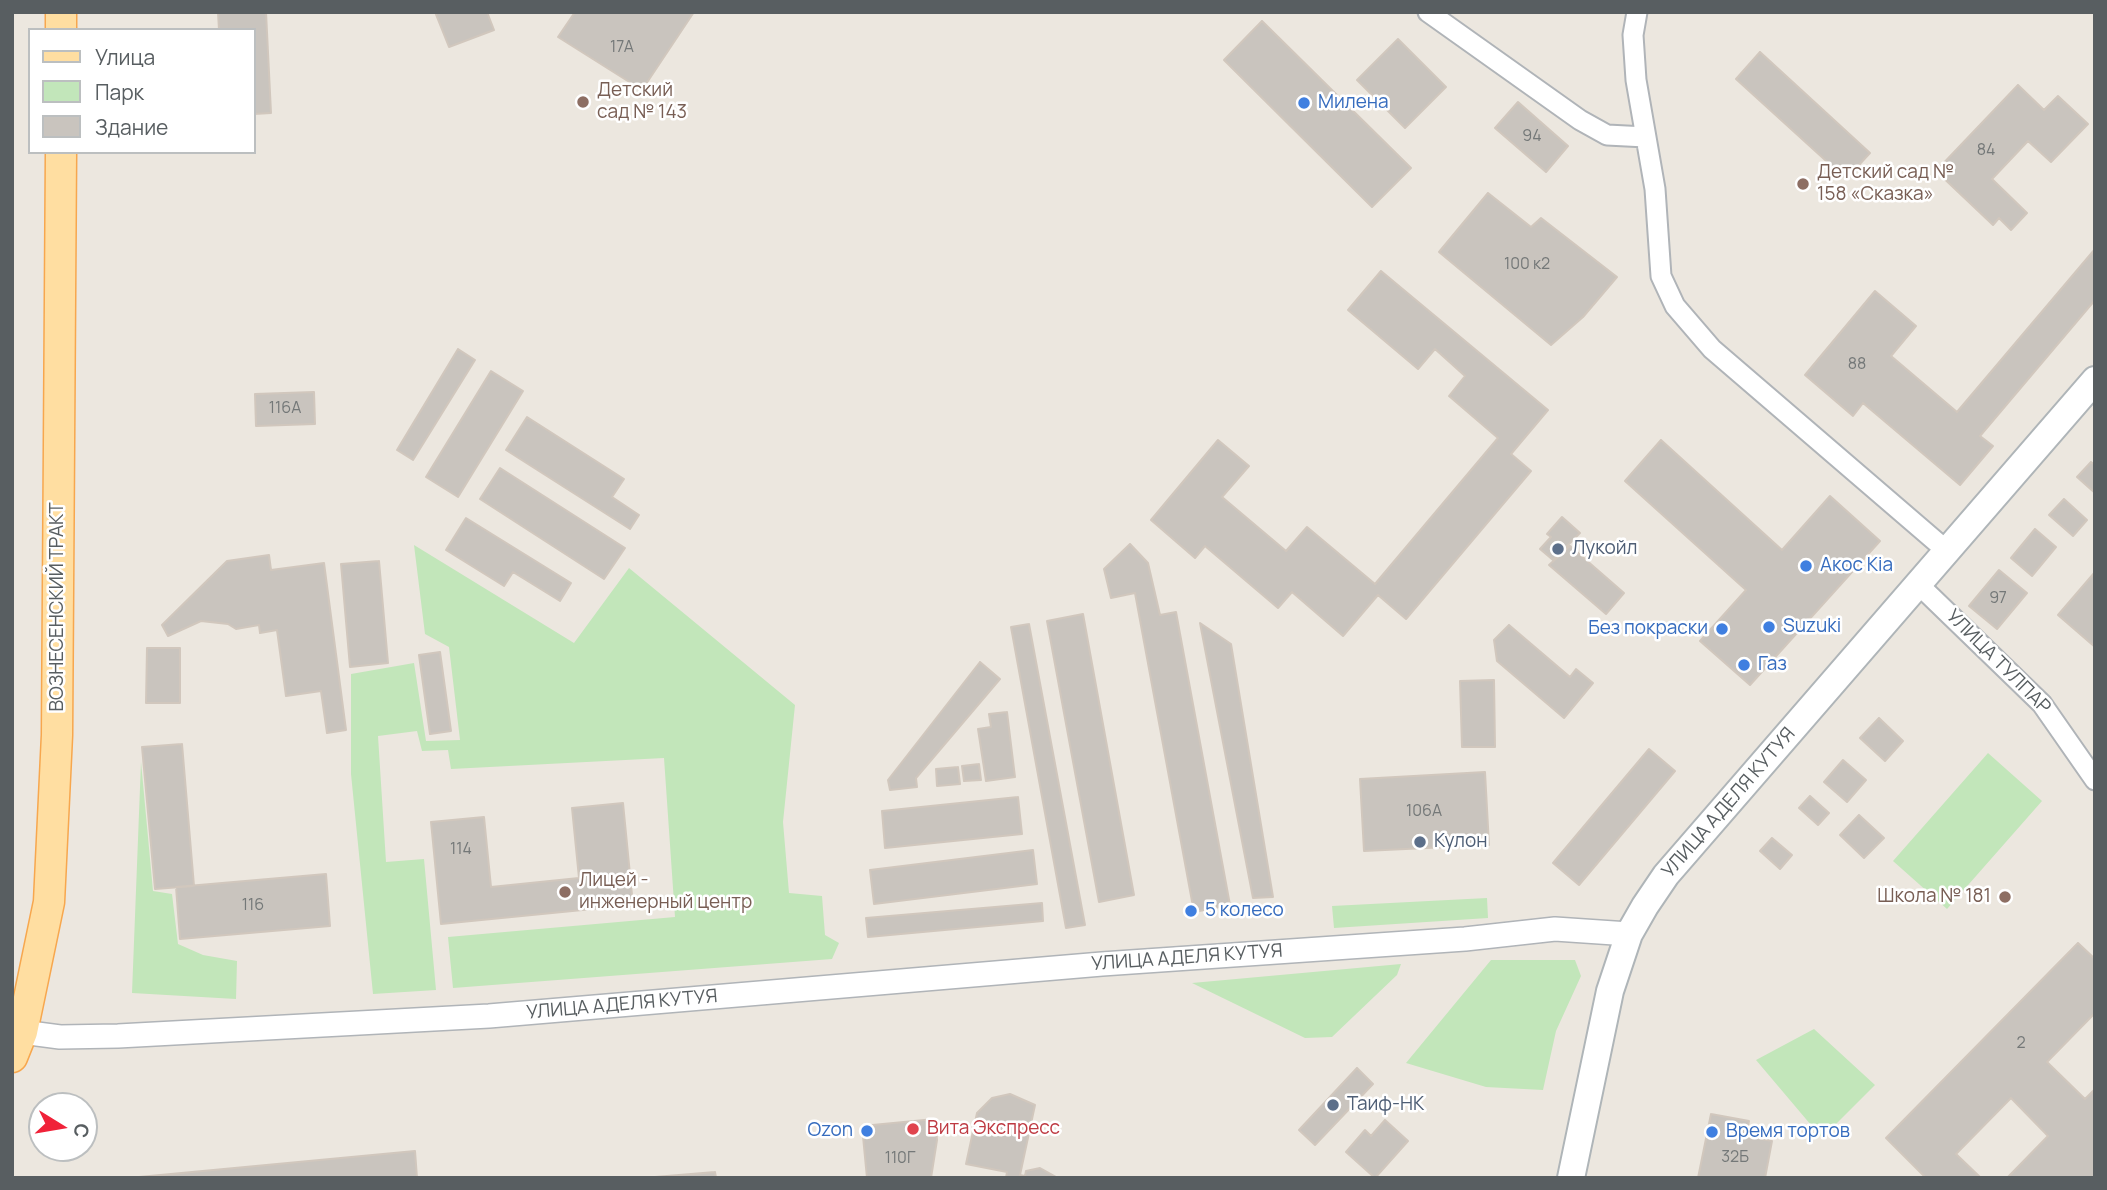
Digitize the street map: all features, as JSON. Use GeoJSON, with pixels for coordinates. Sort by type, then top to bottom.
{"type":"FeatureCollection","features":[{"type":"Feature","properties":{"kind":"main road","name":"ВОЗНЕСЕНСКИЙ ТРАКТ"},"geometry":{"type":"LineString","coordinates":[[17,1044],[49,902],[56,749],[61,154]]}},
{"type":"Feature","properties":{"kind":"main road","name":"УЛИЦА АДЕЛЯ КУТУЯ"},"geometry":{"type":"LineString","coordinates":[[1629,934],[1665,875],[2095,380]]}},
{"type":"Feature","properties":{"kind":"main road"},"geometry":{"type":"LineString","coordinates":[[1571,1178],[1610,991],[1629,934]]}},
{"type":"Feature","properties":{"kind":"street"},"geometry":{"type":"LineString","coordinates":[[1428,12],[1580,120],[1607,135],[1646,137]]}},
{"type":"Feature","properties":{"kind":"street"},"geometry":{"type":"LineString","coordinates":[[1637,12],[1633,35],[1655,189],[1661,276],[1675,306],[1712,349],[1947,551]]}},
{"type":"Feature","properties":{"kind":"street","name":"УЛИЦА ТУЛПАР"},"geometry":{"type":"LineString","coordinates":[[1918,584],[2042,704],[2095,780]]}},
{"type":"Feature","properties":{"kind":"street","name":"УЛИЦА АДЕЛЯ КУТУЯ"},"geometry":{"type":"LineString","coordinates":[[17,1044],[60,1037],[489,1016],[1102,964],[1465,939],[1555,929],[1629,934]]}},
{"type":"Feature","properties":{"kind":"green space"},"geometry":{"type":"Polygon","coordinates":[[[414,545],[574,643],[629,568],[795,705],[783,822],[789,893],[822,896],[825,935],[839,943],[832,959],[453,988],[448,937],[675,917],[664,758],[451,769],[448,750],[422,751],[417,731],[378,736],[386,862],[424,859],[436,990],[373,994],[351,774],[351,674],[414,663],[426,741],[460,740],[449,647],[425,634],[414,545]]]}},
{"type":"Feature","properties":{"kind":"green space"},"geometry":{"type":"Polygon","coordinates":[[[1988,753],[2042,801],[1947,909],[1893,861],[1988,753]]]}},
{"type":"Feature","properties":{"kind":"green space"},"geometry":{"type":"Polygon","coordinates":[[[141,762],[153,891],[172,894],[178,944],[203,955],[237,961],[236,999],[132,993],[141,762]]]}},
{"type":"Feature","properties":{"kind":"green space"},"geometry":{"type":"Polygon","coordinates":[[[1487,898],[1488,918],[1334,928],[1332,906],[1487,898]]]}},
{"type":"Feature","properties":{"kind":"green space"},"geometry":{"type":"Polygon","coordinates":[[[1491,960],[1575,960],[1581,976],[1556,1031],[1543,1090],[1486,1087],[1406,1063],[1491,960]]]}},
{"type":"Feature","properties":{"kind":"green space"},"geometry":{"type":"Polygon","coordinates":[[[1401,964],[1397,975],[1332,1037],[1305,1038],[1192,983],[1401,964]]]}},
{"type":"Feature","properties":{"kind":"green space"},"geometry":{"type":"Polygon","coordinates":[[[1814,1029],[1875,1085],[1822,1138],[1756,1060],[1814,1029]]]}},
{"type":"Feature","properties":{"kind":"building"},"geometry":{"type":"Polygon","coordinates":[[[218,12],[266,12],[271,113],[256,114],[256,28],[219,28],[218,12]]]}},
{"type":"Feature","properties":{"kind":"building"},"geometry":{"type":"Polygon","coordinates":[[[435,12],[487,12],[494,30],[449,47],[435,12]]]}},
{"type":"Feature","properties":{"kind":"building"},"geometry":{"type":"Polygon","coordinates":[[[575,12],[694,12],[642,90],[558,37],[575,12]]]}},
{"type":"Feature","properties":{"kind":"building"},"geometry":{"type":"Polygon","coordinates":[[[1262,21],[1411,168],[1372,207],[1224,60],[1262,21]]]}},
{"type":"Feature","properties":{"kind":"building"},"geometry":{"type":"Polygon","coordinates":[[[1398,39],[1446,87],[1405,128],[1357,80],[1398,39]]]}},
{"type":"Feature","properties":{"kind":"building"},"geometry":{"type":"Polygon","coordinates":[[[1760,52],[1870,153],[1846,179],[1736,79],[1760,52]]]}},
{"type":"Feature","properties":{"kind":"building"},"geometry":{"type":"Polygon","coordinates":[[[2018,85],[2044,110],[2058,96],[2088,124],[2051,162],[2028,141],[1992,179],[2027,213],[2011,230],[1999,218],[1993,225],[1936,171],[2018,85]]]}},
{"type":"Feature","properties":{"kind":"building"},"geometry":{"type":"Polygon","coordinates":[[[1518,102],[1568,146],[1546,172],[1495,128],[1518,102]]]}},
{"type":"Feature","properties":{"kind":"building"},"geometry":{"type":"Polygon","coordinates":[[[1488,193],[1531,227],[1541,218],[1617,277],[1583,317],[1551,345],[1439,252],[1488,193]]]}},
{"type":"Feature","properties":{"kind":"building"},"geometry":{"type":"Polygon","coordinates":[[[2095,249],[2095,300],[1980,436],[1993,446],[1960,485],[1863,403],[1853,416],[1805,375],[1875,291],[1916,326],[1891,356],[1957,412],[2095,249]]]}},
{"type":"Feature","properties":{"kind":"building"},"geometry":{"type":"Polygon","coordinates":[[[1381,271],[1548,410],[1511,454],[1531,471],[1406,619],[1378,595],[1343,636],[1292,592],[1278,608],[1205,546],[1195,558],[1151,520],[1218,440],[1249,466],[1222,497],[1286,551],[1307,527],[1375,584],[1498,438],[1449,396],[1465,376],[1435,349],[1418,369],[1348,310],[1381,271]]]}},
{"type":"Feature","properties":{"kind":"building"},"geometry":{"type":"Polygon","coordinates":[[[458,349],[475,360],[413,460],[397,450],[458,349]]]}},
{"type":"Feature","properties":{"kind":"building"},"geometry":{"type":"Polygon","coordinates":[[[491,371],[523,391],[458,497],[426,477],[491,371]]]}},
{"type":"Feature","properties":{"kind":"building"},"geometry":{"type":"Polygon","coordinates":[[[314,392],[315,424],[256,426],[255,394],[314,392]]]}},
{"type":"Feature","properties":{"kind":"building"},"geometry":{"type":"Polygon","coordinates":[[[527,417],[624,479],[612,497],[639,515],[630,529],[506,450],[527,417]]]}},
{"type":"Feature","properties":{"kind":"building"},"geometry":{"type":"Polygon","coordinates":[[[1661,440],[1782,550],[1830,496],[1880,541],[1750,685],[1700,641],[1746,590],[1625,481],[1661,440]]]}},
{"type":"Feature","properties":{"kind":"building"},"geometry":{"type":"Polygon","coordinates":[[[2091,462],[2095,465],[2095,493],[2077,477],[2091,462]]]}},
{"type":"Feature","properties":{"kind":"building"},"geometry":{"type":"Polygon","coordinates":[[[500,468],[625,548],[604,579],[480,499],[500,468]]]}},
{"type":"Feature","properties":{"kind":"building"},"geometry":{"type":"Polygon","coordinates":[[[2064,499],[2087,520],[2073,536],[2049,515],[2064,499]]]}},
{"type":"Feature","properties":{"kind":"building"},"geometry":{"type":"Polygon","coordinates":[[[1562,517],[1580,533],[1553,560],[1540,549],[1551,537],[1547,534],[1562,517]]]}},
{"type":"Feature","properties":{"kind":"building"},"geometry":{"type":"Polygon","coordinates":[[[466,518],[571,583],[560,601],[513,572],[504,586],[446,550],[466,518]]]}},
{"type":"Feature","properties":{"kind":"building"},"geometry":{"type":"Polygon","coordinates":[[[2035,529],[2056,547],[2032,576],[2011,558],[2035,529]]]}},
{"type":"Feature","properties":{"kind":"building"},"geometry":{"type":"Polygon","coordinates":[[[1130,544],[1148,563],[1160,615],[1176,612],[1230,905],[1194,912],[1135,593],[1111,598],[1104,569],[1130,544]]]}},
{"type":"Feature","properties":{"kind":"building"},"geometry":{"type":"Polygon","coordinates":[[[1570,546],[1624,593],[1606,614],[1549,565],[1570,546]]]}},
{"type":"Feature","properties":{"kind":"building"},"geometry":{"type":"Polygon","coordinates":[[[269,555],[271,570],[324,563],[346,730],[327,733],[321,691],[286,696],[277,630],[260,633],[259,625],[236,629],[228,624],[201,621],[168,636],[162,625],[227,561],[269,555]]]}},
{"type":"Feature","properties":{"kind":"building"},"geometry":{"type":"Polygon","coordinates":[[[379,561],[388,663],[350,667],[341,564],[379,561]]]}},
{"type":"Feature","properties":{"kind":"building"},"geometry":{"type":"Polygon","coordinates":[[[1999,570],[2027,593],[1997,629],[1969,606],[1999,570]]]}},
{"type":"Feature","properties":{"kind":"building"},"geometry":{"type":"Polygon","coordinates":[[[2095,572],[2095,647],[2058,615],[2095,572]]]}},
{"type":"Feature","properties":{"kind":"building"},"geometry":{"type":"Polygon","coordinates":[[[1083,614],[1134,895],[1099,902],[1047,621],[1083,614]]]}},
{"type":"Feature","properties":{"kind":"building"},"geometry":{"type":"Polygon","coordinates":[[[1200,623],[1231,644],[1273,897],[1253,898],[1200,623]]]}},
{"type":"Feature","properties":{"kind":"building"},"geometry":{"type":"Polygon","coordinates":[[[1029,624],[1085,925],[1066,928],[1011,627],[1029,624]]]}},
{"type":"Feature","properties":{"kind":"building"},"geometry":{"type":"Polygon","coordinates":[[[1509,625],[1570,677],[1576,669],[1593,683],[1564,718],[1497,661],[1494,640],[1509,625]]]}},
{"type":"Feature","properties":{"kind":"building"},"geometry":{"type":"Polygon","coordinates":[[[147,648],[180,648],[180,703],[146,703],[147,648]]]}},
{"type":"Feature","properties":{"kind":"building"},"geometry":{"type":"Polygon","coordinates":[[[440,652],[451,731],[430,734],[419,655],[440,652]]]}},
{"type":"Feature","properties":{"kind":"building"},"geometry":{"type":"Polygon","coordinates":[[[980,662],[1000,679],[916,778],[917,787],[890,790],[888,780],[980,662]]]}},
{"type":"Feature","properties":{"kind":"building"},"geometry":{"type":"Polygon","coordinates":[[[1494,680],[1495,747],[1462,747],[1460,681],[1494,680]]]}},
{"type":"Feature","properties":{"kind":"building"},"geometry":{"type":"Polygon","coordinates":[[[1007,712],[1015,777],[986,781],[978,729],[991,727],[989,714],[1007,712]]]}},
{"type":"Feature","properties":{"kind":"building"},"geometry":{"type":"Polygon","coordinates":[[[1879,718],[1903,741],[1885,761],[1860,738],[1879,718]]]}},
{"type":"Feature","properties":{"kind":"building"},"geometry":{"type":"Polygon","coordinates":[[[182,744],[194,886],[155,889],[142,747],[182,744]]]}},
{"type":"Feature","properties":{"kind":"building"},"geometry":{"type":"Polygon","coordinates":[[[1649,749],[1675,771],[1579,885],[1553,863],[1649,749]]]}},
{"type":"Feature","properties":{"kind":"building"},"geometry":{"type":"Polygon","coordinates":[[[1843,760],[1866,780],[1847,802],[1824,782],[1843,760]]]}},
{"type":"Feature","properties":{"kind":"building"},"geometry":{"type":"Polygon","coordinates":[[[979,764],[981,780],[964,781],[962,766],[979,764]]]}},
{"type":"Feature","properties":{"kind":"building"},"geometry":{"type":"Polygon","coordinates":[[[958,767],[960,784],[937,786],[936,769],[958,767]]]}},
{"type":"Feature","properties":{"kind":"building"},"geometry":{"type":"Polygon","coordinates":[[[1485,772],[1489,845],[1364,851],[1360,779],[1485,772]]]}},
{"type":"Feature","properties":{"kind":"building"},"geometry":{"type":"Polygon","coordinates":[[[1810,796],[1829,813],[1818,825],[1799,808],[1810,796]]]}},
{"type":"Feature","properties":{"kind":"building"},"geometry":{"type":"Polygon","coordinates":[[[1018,797],[1022,834],[885,848],[882,811],[1018,797]]]}},
{"type":"Feature","properties":{"kind":"building"},"geometry":{"type":"Polygon","coordinates":[[[623,803],[633,905],[441,924],[431,822],[484,817],[491,887],[579,878],[572,808],[623,803]]]}},
{"type":"Feature","properties":{"kind":"building"},"geometry":{"type":"Polygon","coordinates":[[[1859,815],[1884,838],[1864,858],[1840,835],[1859,815]]]}},
{"type":"Feature","properties":{"kind":"building"},"geometry":{"type":"Polygon","coordinates":[[[1772,838],[1792,855],[1780,869],[1760,851],[1772,838]]]}},
{"type":"Feature","properties":{"kind":"building"},"geometry":{"type":"Polygon","coordinates":[[[1033,850],[1037,884],[874,904],[870,870],[1033,850]]]}},
{"type":"Feature","properties":{"kind":"building"},"geometry":{"type":"Polygon","coordinates":[[[326,874],[330,926],[180,939],[176,887],[326,874]]]}},
{"type":"Feature","properties":{"kind":"building"},"geometry":{"type":"Polygon","coordinates":[[[1042,903],[1043,921],[868,937],[866,918],[1042,903]]]}},
{"type":"Feature","properties":{"kind":"building"},"geometry":{"type":"Polygon","coordinates":[[[2078,943],[2095,959],[2095,1013],[2047,1062],[2085,1099],[2095,1089],[2095,1178],[2007,1178],[2048,1136],[2011,1098],[1956,1154],[1981,1178],[1926,1178],[1886,1138],[2078,943]]]}},
{"type":"Feature","properties":{"kind":"building"},"geometry":{"type":"Polygon","coordinates":[[[1357,1068],[1373,1084],[1315,1145],[1299,1130],[1357,1068]]]}},
{"type":"Feature","properties":{"kind":"building"},"geometry":{"type":"Polygon","coordinates":[[[1010,1094],[1035,1105],[1020,1175],[1025,1176],[1026,1171],[1040,1168],[1058,1178],[1006,1178],[1007,1172],[966,1164],[977,1113],[992,1098],[1010,1094]]]}},
{"type":"Feature","properties":{"kind":"building"},"geometry":{"type":"Polygon","coordinates":[[[1711,1114],[1749,1121],[1746,1136],[1772,1141],[1765,1178],[1698,1178],[1711,1114]]]}},
{"type":"Feature","properties":{"kind":"building"},"geometry":{"type":"Polygon","coordinates":[[[935,1119],[937,1140],[931,1178],[867,1178],[862,1126],[935,1119]]]}},
{"type":"Feature","properties":{"kind":"building"},"geometry":{"type":"Polygon","coordinates":[[[1385,1120],[1408,1141],[1375,1178],[1346,1152],[1365,1130],[1371,1136],[1385,1120]]]}},
{"type":"Feature","properties":{"kind":"building"},"geometry":{"type":"Polygon","coordinates":[[[415,1151],[417,1178],[139,1178],[139,1177],[415,1151]]]}},
{"type":"Feature","properties":{"kind":"building"},"geometry":{"type":"Polygon","coordinates":[[[715,1172],[716,1178],[643,1178],[715,1172]]]}},
{"type":"Feature","properties":{"kind":"place","name":"Детский сад № 143"},"geometry":{"type":"Point","coordinates":[583,102]}},
{"type":"Feature","properties":{"kind":"place","name":"Милена"},"geometry":{"type":"Point","coordinates":[1304,103]}},
{"type":"Feature","properties":{"kind":"place","name":"Детский сад № 158 «Сказка»"},"geometry":{"type":"Point","coordinates":[1803,184]}},
{"type":"Feature","properties":{"kind":"place","name":"Лукойл"},"geometry":{"type":"Point","coordinates":[1558,549]}},
{"type":"Feature","properties":{"kind":"place","name":"Акос Kia"},"geometry":{"type":"Point","coordinates":[1806,566]}},
{"type":"Feature","properties":{"kind":"place","name":"Suzuki"},"geometry":{"type":"Point","coordinates":[1769,627]}},
{"type":"Feature","properties":{"kind":"place","name":"Без покраски"},"geometry":{"type":"Point","coordinates":[1722,629]}},
{"type":"Feature","properties":{"kind":"place","name":"Газ"},"geometry":{"type":"Point","coordinates":[1744,665]}},
{"type":"Feature","properties":{"kind":"place","name":"Кулон"},"geometry":{"type":"Point","coordinates":[1420,842]}},
{"type":"Feature","properties":{"kind":"place","name":"Лицей - инженерный центр"},"geometry":{"type":"Point","coordinates":[565,892]}},
{"type":"Feature","properties":{"kind":"place","name":"Школа № 181"},"geometry":{"type":"Point","coordinates":[2005,897]}},
{"type":"Feature","properties":{"kind":"place","name":"5 колесо"},"geometry":{"type":"Point","coordinates":[1191,911]}},
{"type":"Feature","properties":{"kind":"place","name":"Таиф-НК"},"geometry":{"type":"Point","coordinates":[1333,1105]}},
{"type":"Feature","properties":{"kind":"place","name":"Вита Экспресс"},"geometry":{"type":"Point","coordinates":[913,1129]}},
{"type":"Feature","properties":{"kind":"place","name":"Ozon"},"geometry":{"type":"Point","coordinates":[867,1131]}},
{"type":"Feature","properties":{"kind":"place","name":"Время тортов"},"geometry":{"type":"Point","coordinates":[1712,1132]}}]}
